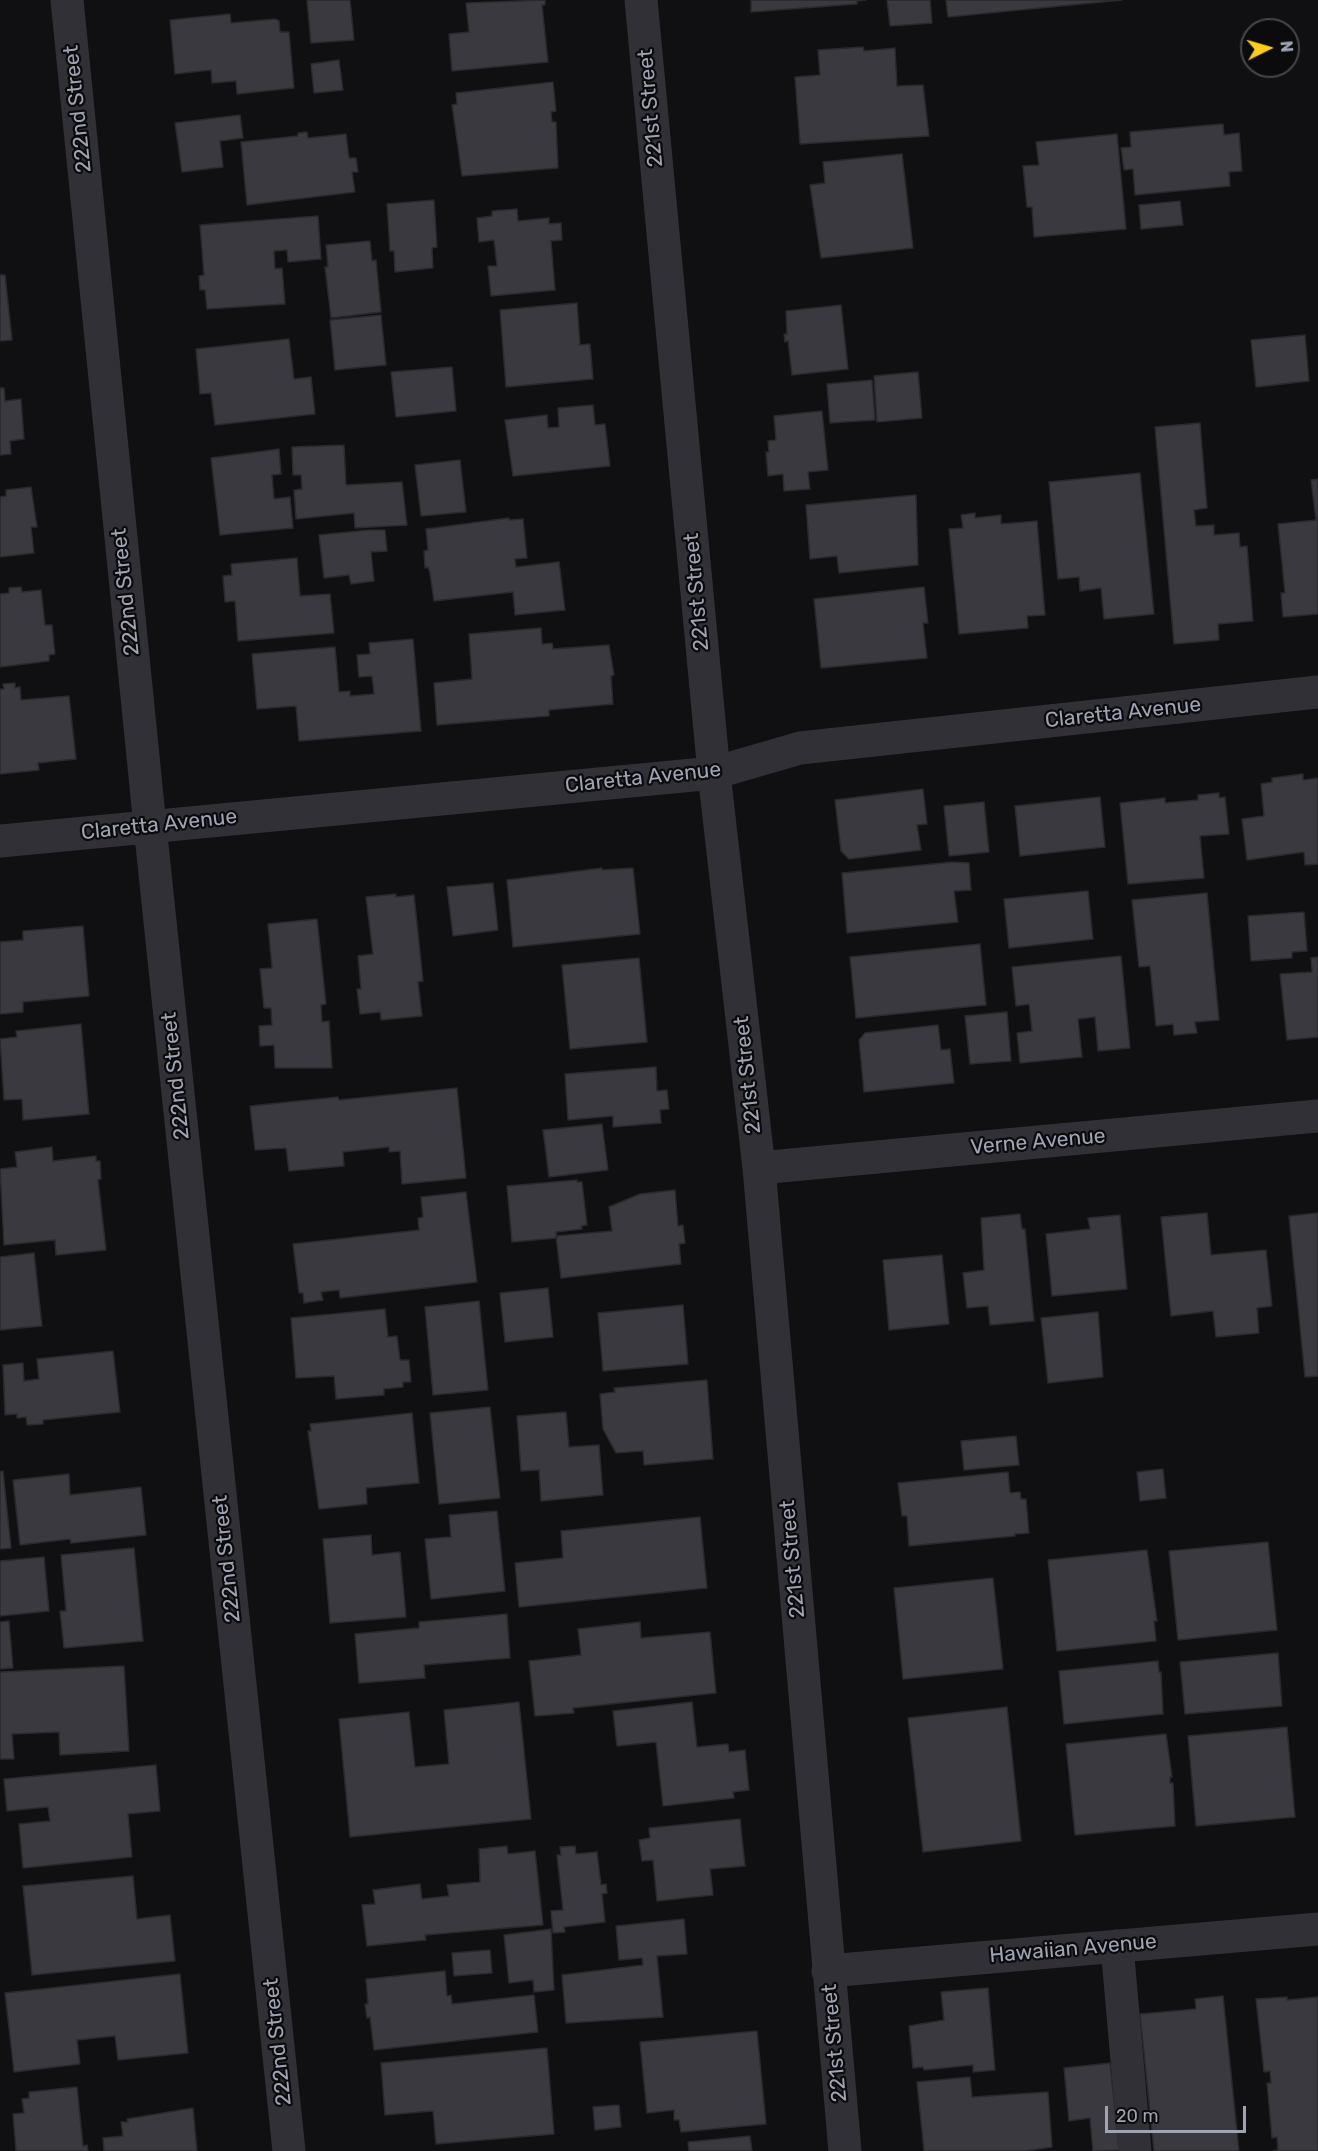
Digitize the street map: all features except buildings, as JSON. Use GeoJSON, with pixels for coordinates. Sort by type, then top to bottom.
{"type":"FeatureCollection","features":[{"type":"Feature","properties":{"kind":"street","name":"222nd Street"},"geometry":{"type":"LineString","coordinates":[[67,0],[150,826],[290,2151]]}},
{"type":"Feature","properties":{"kind":"street","name":"221st Street"},"geometry":{"type":"LineString","coordinates":[[641,0],[714,773],[759,1168],[845,2151]]}},
{"type":"Feature","properties":{"kind":"street","name":"Claretta Avenue"},"geometry":{"type":"LineString","coordinates":[[0,841],[714,773],[800,748],[1318,692]]}},
{"type":"Feature","properties":{"kind":"street","name":"Verne Avenue"},"geometry":{"type":"LineString","coordinates":[[759,1168],[1318,1116]]}},
{"type":"Feature","properties":{"kind":"street","name":"Hawaiian Avenue"},"geometry":{"type":"LineString","coordinates":[[828,1971],[1318,1929]]}},
{"type":"Feature","properties":{"kind":"street"},"geometry":{"type":"LineString","coordinates":[[1117,1946],[1135,2151]]}}]}
